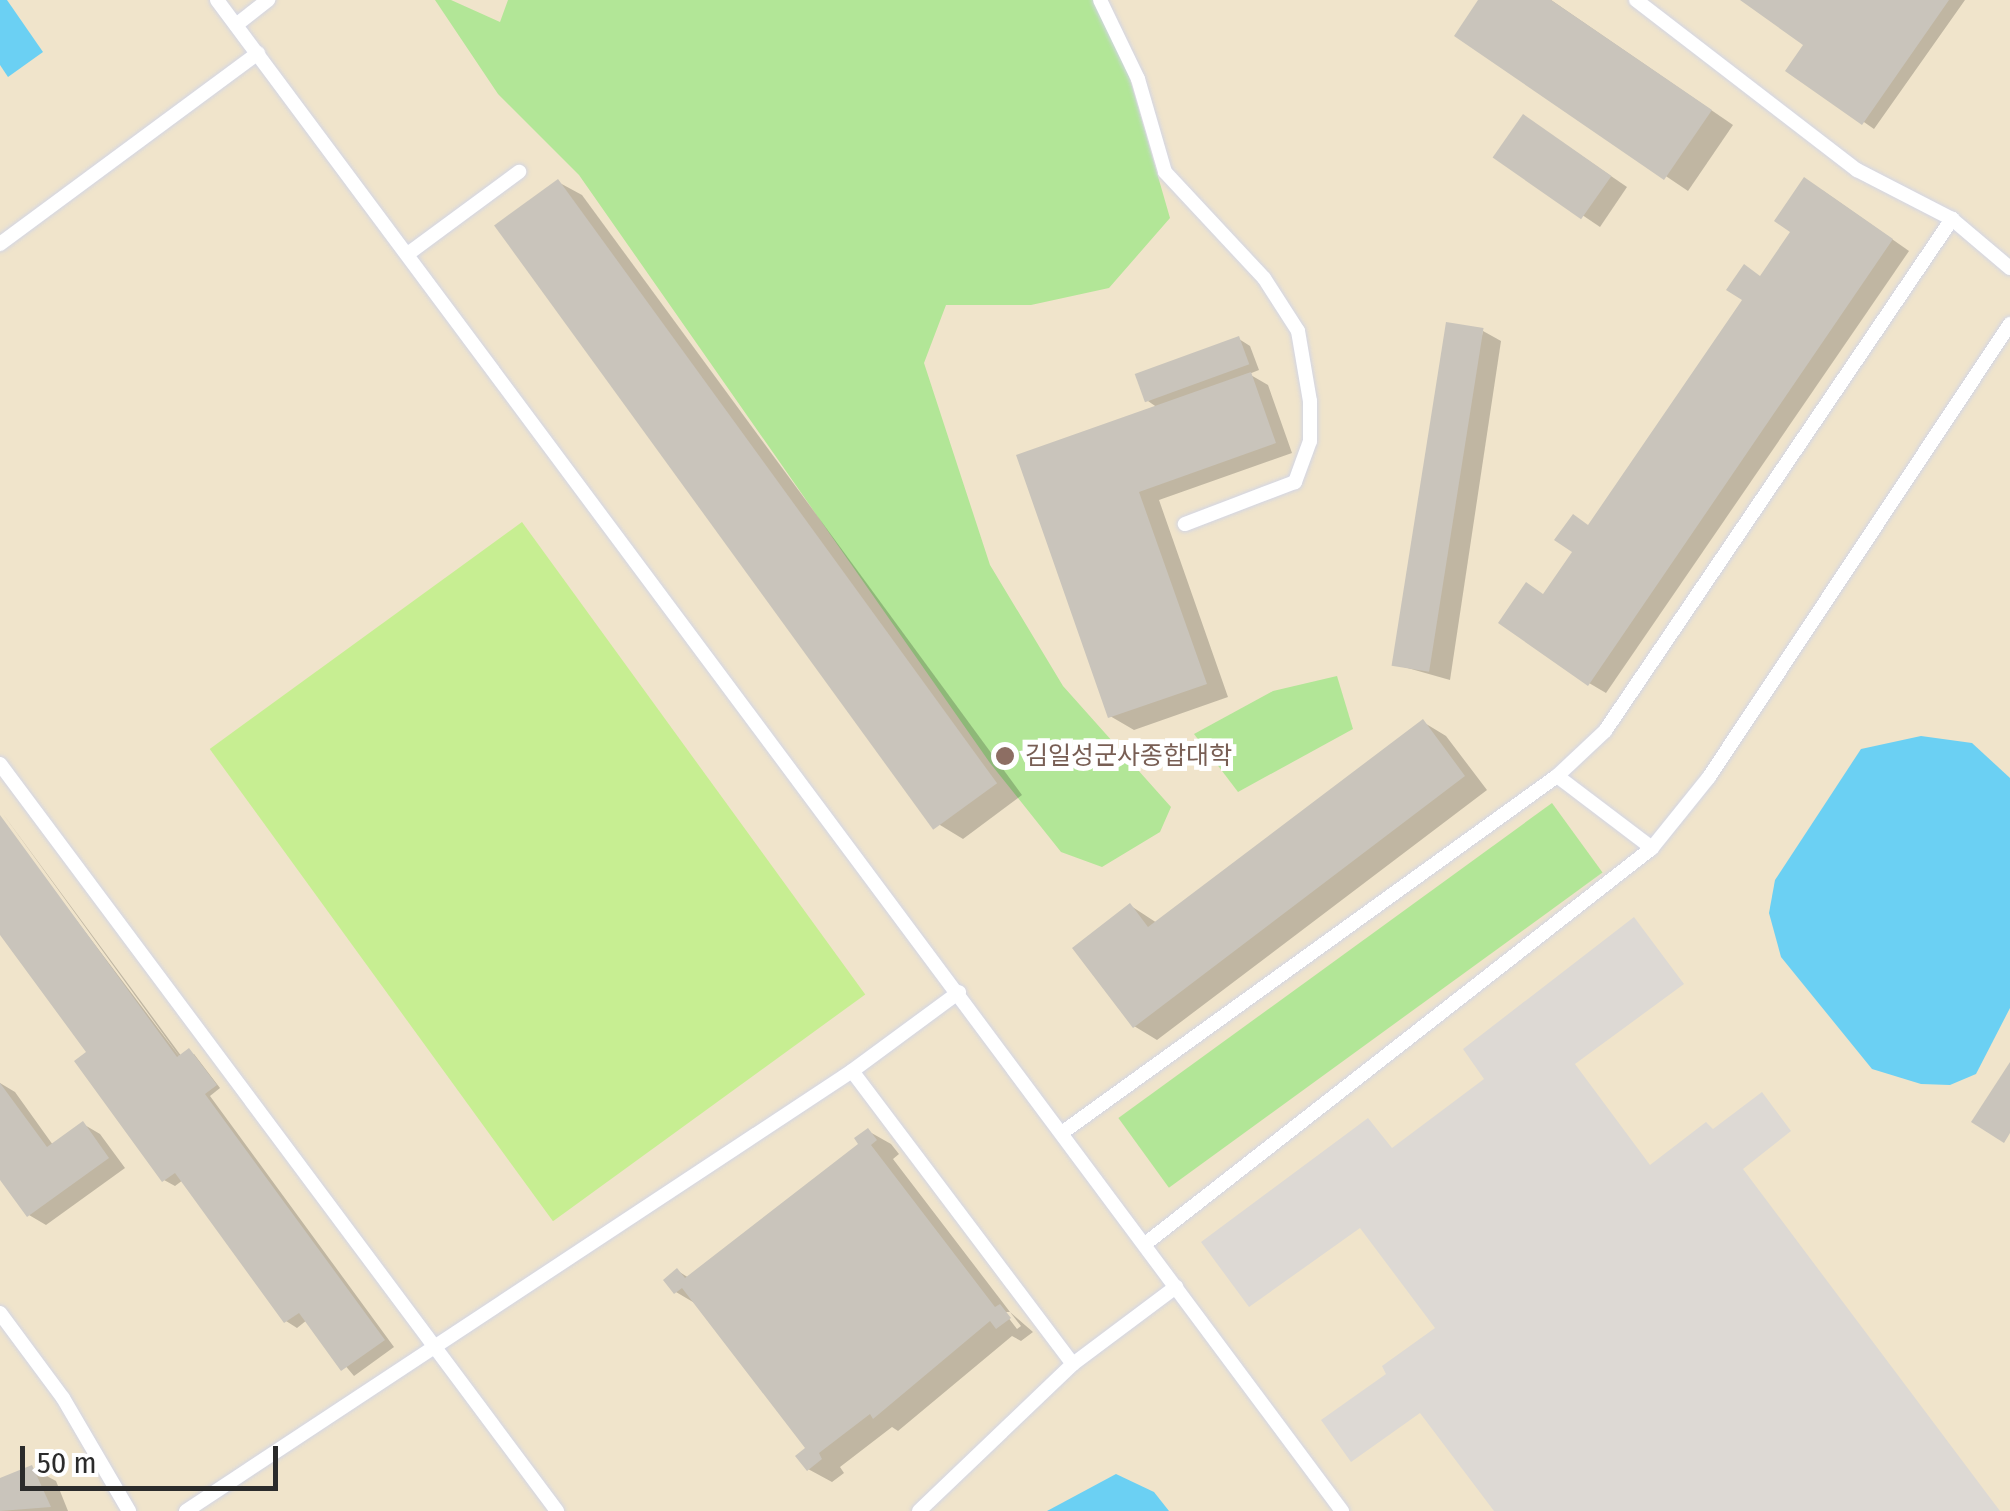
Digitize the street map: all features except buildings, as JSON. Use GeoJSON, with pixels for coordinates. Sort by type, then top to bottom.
{"type":"FeatureCollection","features":[{"type":"Feature","properties":{"kind":"lane"},"geometry":{"type":"LineString","coordinates":[[217,0],[1342,1511]]}},
{"type":"Feature","properties":{"kind":"lane"},"geometry":{"type":"LineString","coordinates":[[236,24],[268,0]]}},
{"type":"Feature","properties":{"kind":"lane"},"geometry":{"type":"LineString","coordinates":[[1100,0],[1138,79],[1165,172],[1264,278],[1298,331],[1310,401],[1310,442],[1295,482],[1185,524]]}},
{"type":"Feature","properties":{"kind":"lane"},"geometry":{"type":"LineString","coordinates":[[1636,0],[1857,170],[1952,219],[2010,268]]}},
{"type":"Feature","properties":{"kind":"lane"},"geometry":{"type":"LineString","coordinates":[[0,244],[258,53]]}},
{"type":"Feature","properties":{"kind":"lane"},"geometry":{"type":"LineString","coordinates":[[409,254],[519,172]]}},
{"type":"Feature","properties":{"kind":"lane"},"geometry":{"type":"LineString","coordinates":[[1063,1132],[1557,776],[1605,731],[1952,219]]}},
{"type":"Feature","properties":{"kind":"lane"},"geometry":{"type":"LineString","coordinates":[[1145,1244],[1652,848],[1710,777],[2010,324]]}},
{"type":"Feature","properties":{"kind":"lane"},"geometry":{"type":"LineString","coordinates":[[0,764],[430,1349],[557,1511]]}},
{"type":"Feature","properties":{"kind":"lane"},"geometry":{"type":"LineString","coordinates":[[1557,776],[1652,848]]}},
{"type":"Feature","properties":{"kind":"lane"},"geometry":{"type":"LineString","coordinates":[[186,1511],[852,1072],[959,992]]}},
{"type":"Feature","properties":{"kind":"lane"},"geometry":{"type":"LineString","coordinates":[[852,1072],[1073,1364]]}},
{"type":"Feature","properties":{"kind":"lane"},"geometry":{"type":"LineString","coordinates":[[919,1511],[1073,1364],[1176,1286]]}},
{"type":"Feature","properties":{"kind":"lane"},"geometry":{"type":"LineString","coordinates":[[0,1314],[62,1398],[130,1511]]}},
{"type":"Feature","properties":{"kind":"shaded area","name":"김일성군사종합대학"},"geometry":{"type":"Polygon","coordinates":[[[0,0],[2010,0],[2010,1511],[0,1511],[0,0]]]}},
{"type":"Feature","properties":{"kind":"shaded area"},"geometry":{"type":"Polygon","coordinates":[[[1634,917],[1684,984],[1575,1064],[1650,1165],[1706,1122],[1713,1129],[1762,1092],[1791,1131],[1743,1169],[2000,1511],[1494,1511],[1420,1413],[1351,1462],[1321,1420],[1386,1374],[1382,1366],[1435,1328],[1360,1228],[1249,1307],[1201,1242],[1368,1118],[1392,1148],[1484,1079],[1463,1049],[1634,917]]]}},
{"type":"Feature","properties":{"kind":"green space"},"geometry":{"type":"Polygon","coordinates":[[[435,0],[451,0],[500,22],[508,0],[1107,0],[1170,218],[1109,288],[1031,305],[946,305],[924,363],[990,565],[1063,686],[1171,807],[1160,832],[1102,867],[1061,852],[990,763],[579,175],[498,94],[435,0]]]}},
{"type":"Feature","properties":{"kind":"green space"},"geometry":{"type":"Polygon","coordinates":[[[522,522],[865,994],[553,1221],[210,749],[522,522]]]}},
{"type":"Feature","properties":{"kind":"green space"},"geometry":{"type":"Polygon","coordinates":[[[1337,676],[1353,729],[1238,792],[1194,734],[1273,691],[1337,676]]]}},
{"type":"Feature","properties":{"kind":"green space"},"geometry":{"type":"Polygon","coordinates":[[[1552,803],[1603,873],[1169,1188],[1118,1118],[1552,803]]]}},
{"type":"Feature","properties":{"kind":"water"},"geometry":{"type":"Polygon","coordinates":[[[0,0],[7,0],[43,52],[8,77],[0,65],[0,0]]]}},
{"type":"Feature","properties":{"kind":"water"},"geometry":{"type":"Polygon","coordinates":[[[1921,736],[1972,743],[2010,778],[2010,1008],[1976,1074],[1950,1085],[1921,1084],[1872,1069],[1781,957],[1769,913],[1775,880],[1861,749],[1921,736]]]}},
{"type":"Feature","properties":{"kind":"water"},"geometry":{"type":"Polygon","coordinates":[[[1116,1474],[1154,1492],[1169,1511],[1047,1511],[1116,1474]]]}},
{"type":"Feature","properties":{"kind":"place","name":"김일성군사종합대학"},"geometry":{"type":"Point","coordinates":[1005,756]}}]}
